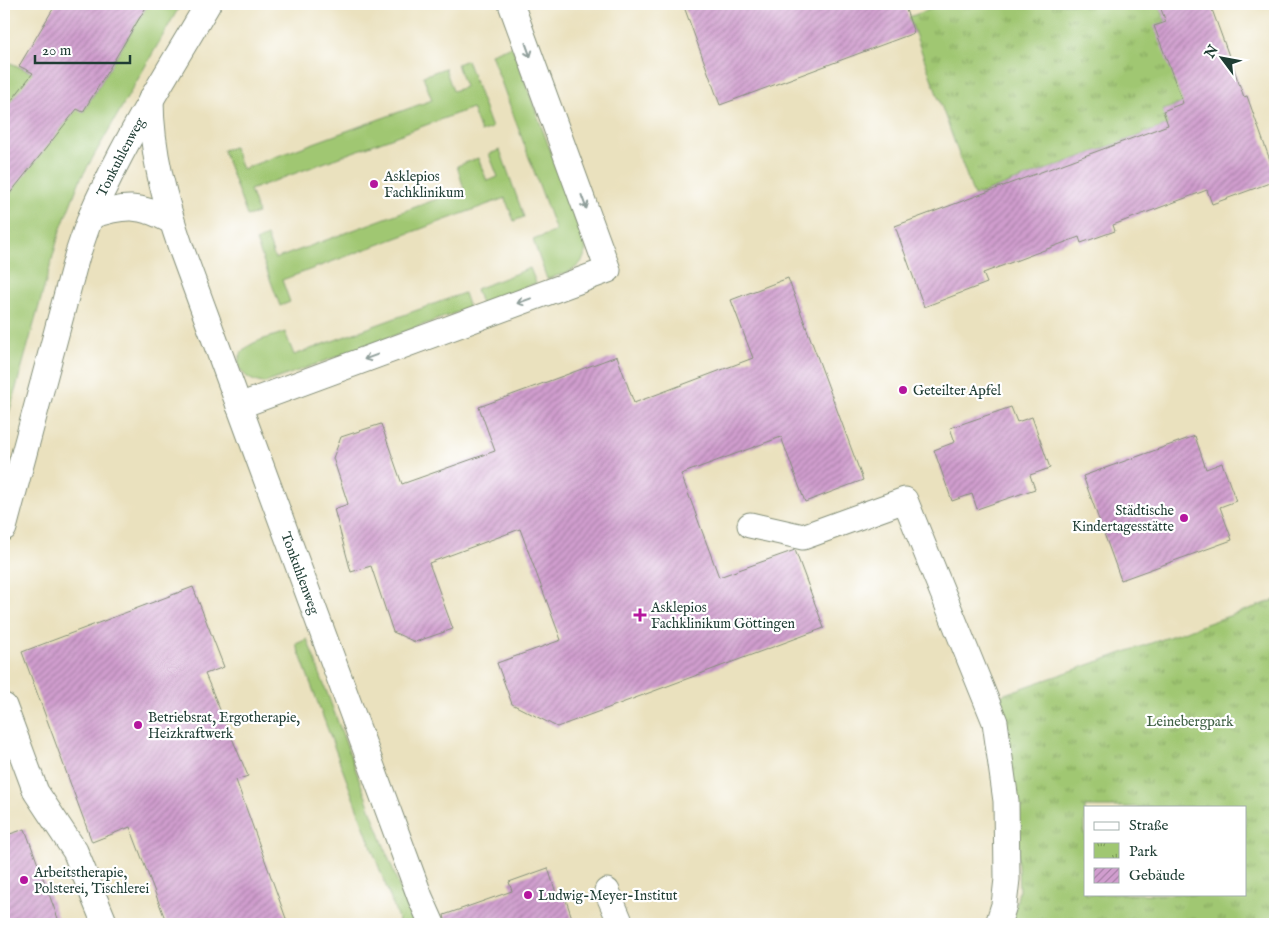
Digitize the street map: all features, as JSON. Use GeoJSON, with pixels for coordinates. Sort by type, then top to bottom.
{"type":"FeatureCollection","features":[{"type":"Feature","properties":{"kind":"street","name":"Tonkuhlenweg"},"geometry":{"type":"LineString","coordinates":[[4,528],[77,256],[91,216],[104,186],[151,99],[208,4]]}},
{"type":"Feature","properties":{"kind":"street"},"geometry":{"type":"LineString","coordinates":[[239,406],[608,270],[511,4]]}},
{"type":"Feature","properties":{"kind":"street","name":"Tonkuhlenweg"},"geometry":{"type":"LineString","coordinates":[[151,99],[154,143],[171,221],[420,897],[432,924]]}},
{"type":"Feature","properties":{"kind":"street","name":"Tonkuhlenweg"},"geometry":{"type":"LineString","coordinates":[[91,216],[110,210],[141,208],[156,212],[171,221]]}},
{"type":"Feature","properties":{"kind":"street"},"geometry":{"type":"LineString","coordinates":[[750,525],[803,537],[905,500],[994,722],[1006,800],[1007,879],[1004,905],[998,924]]}},
{"type":"Feature","properties":{"kind":"street"},"geometry":{"type":"LineString","coordinates":[[4,706],[36,792],[75,851],[105,924]]}},
{"type":"Feature","properties":{"kind":"street"},"geometry":{"type":"LineString","coordinates":[[607,891],[621,924]]}},
{"type":"Feature","properties":{"kind":"green space"},"geometry":{"type":"Polygon","coordinates":[[[148,4],[181,4],[80,180],[60,231],[4,431],[4,60],[33,73],[83,112],[148,4]]]}},
{"type":"Feature","properties":{"kind":"green space"},"geometry":{"type":"Polygon","coordinates":[[[945,4],[1159,4],[1166,22],[1155,26],[1194,99],[1163,110],[1168,125],[974,196],[909,17],[945,4]]]}},
{"type":"Feature","properties":{"kind":"green space"},"geometry":{"type":"Polygon","coordinates":[[[512,46],[586,248],[582,261],[573,270],[547,279],[533,240],[556,231],[491,54],[512,46]]]}},
{"type":"Feature","properties":{"kind":"green space"},"geometry":{"type":"Polygon","coordinates":[[[467,60],[492,128],[481,132],[472,108],[250,190],[258,213],[247,216],[223,150],[234,147],[242,169],[432,100],[423,76],[445,68],[453,91],[465,87],[457,64],[467,60]]]}},
{"type":"Feature","properties":{"kind":"green space"},"geometry":{"type":"Polygon","coordinates":[[[500,150],[524,217],[514,221],[505,198],[282,280],[290,302],[280,306],[256,241],[267,236],[275,259],[464,189],[457,166],[478,158],[487,181],[498,177],[489,154],[500,150]]]}},
{"type":"Feature","properties":{"kind":"green space"},"geometry":{"type":"Polygon","coordinates":[[[530,268],[536,283],[481,304],[476,289],[530,268]]]}},
{"type":"Feature","properties":{"kind":"green space"},"geometry":{"type":"Polygon","coordinates":[[[464,293],[469,308],[265,383],[252,380],[239,367],[240,355],[245,349],[258,341],[285,332],[294,355],[464,293]]]}},
{"type":"Feature","properties":{"kind":"green space","name":"Leinebergpark"},"geometry":{"type":"Polygon","coordinates":[[[1275,600],[1275,924],[1012,924],[1019,890],[1016,821],[1009,744],[999,696],[1275,600]]]}},
{"type":"Feature","properties":{"kind":"green space"},"geometry":{"type":"Polygon","coordinates":[[[307,639],[414,924],[400,924],[296,644],[307,639]]]}},
{"type":"Feature","properties":{"kind":"building"},"geometry":{"type":"Polygon","coordinates":[[[56,4],[148,4],[83,112],[77,109],[4,201],[4,110],[33,73],[19,66],[56,4]]]}},
{"type":"Feature","properties":{"kind":"building"},"geometry":{"type":"Polygon","coordinates":[[[683,4],[904,4],[914,33],[720,105],[683,4]]]}},
{"type":"Feature","properties":{"kind":"building"},"geometry":{"type":"Polygon","coordinates":[[[1159,4],[1210,4],[1244,97],[1247,96],[1275,174],[1275,181],[1212,204],[1207,190],[1113,225],[1115,231],[1081,243],[1079,237],[983,273],[987,283],[924,307],[895,226],[1168,125],[1163,111],[1183,103],[1154,26],[1166,22],[1159,4]]]}},
{"type":"Feature","properties":{"kind":"building","name":"Asklepios Fachklinikum Göttingen"},"geometry":{"type":"Polygon","coordinates":[[[788,278],[863,480],[805,502],[781,437],[681,474],[719,577],[795,550],[824,628],[557,727],[512,704],[497,663],[561,640],[520,529],[429,563],[453,629],[415,642],[393,632],[371,566],[351,572],[334,509],[348,504],[333,458],[341,437],[381,424],[402,484],[495,451],[479,407],[617,356],[634,403],[753,358],[731,300],[788,278]]]}},
{"type":"Feature","properties":{"kind":"building"},"geometry":{"type":"Polygon","coordinates":[[[1011,407],[1017,422],[1032,417],[1050,468],[1030,475],[1035,489],[977,509],[972,494],[952,501],[934,450],[955,442],[950,428],[1011,407]]]}},
{"type":"Feature","properties":{"kind":"building"},"geometry":{"type":"Polygon","coordinates":[[[1195,436],[1206,469],[1222,463],[1236,501],[1220,507],[1232,540],[1121,580],[1083,476],[1195,436]]]}},
{"type":"Feature","properties":{"kind":"building","name":"Betriebsrat, Ergotherapie, Heizkraftwerk"},"geometry":{"type":"Polygon","coordinates":[[[193,587],[224,667],[205,674],[248,776],[236,780],[288,924],[167,924],[130,827],[92,842],[22,652],[193,587]]]}},
{"type":"Feature","properties":{"kind":"building","name":"Arbeitstherapie, Polsterei, Tischlerei"},"geometry":{"type":"Polygon","coordinates":[[[25,829],[60,924],[4,924],[4,836],[25,829]]]}},
{"type":"Feature","properties":{"kind":"building","name":"Ludwig-Meyer-Institut"},"geometry":{"type":"Polygon","coordinates":[[[548,868],[557,896],[564,894],[574,924],[446,924],[444,915],[512,891],[509,882],[548,868]]]}},
{"type":"Feature","properties":{"kind":"place","name":"Asklepios Fachklinikum"},"geometry":{"type":"Point","coordinates":[374,184]}},
{"type":"Feature","properties":{"kind":"place","name":"Geteilter Apfel"},"geometry":{"type":"Point","coordinates":[903,390]}},
{"type":"Feature","properties":{"kind":"place","name":"Städtische Kindertagesstätte"},"geometry":{"type":"Point","coordinates":[1184,518]}},
{"type":"Feature","properties":{"kind":"place","name":"Asklepios Fachklinikum Göttingen"},"geometry":{"type":"Point","coordinates":[640,615]}},
{"type":"Feature","properties":{"kind":"place","name":"Betriebsrat, Ergotherapie, Heizkraftwerk"},"geometry":{"type":"Point","coordinates":[138,725]}},
{"type":"Feature","properties":{"kind":"place","name":"Arbeitstherapie, Polsterei, Tischlerei"},"geometry":{"type":"Point","coordinates":[24,880]}},
{"type":"Feature","properties":{"kind":"place","name":"Ludwig-Meyer-Institut"},"geometry":{"type":"Point","coordinates":[528,895]}}]}
